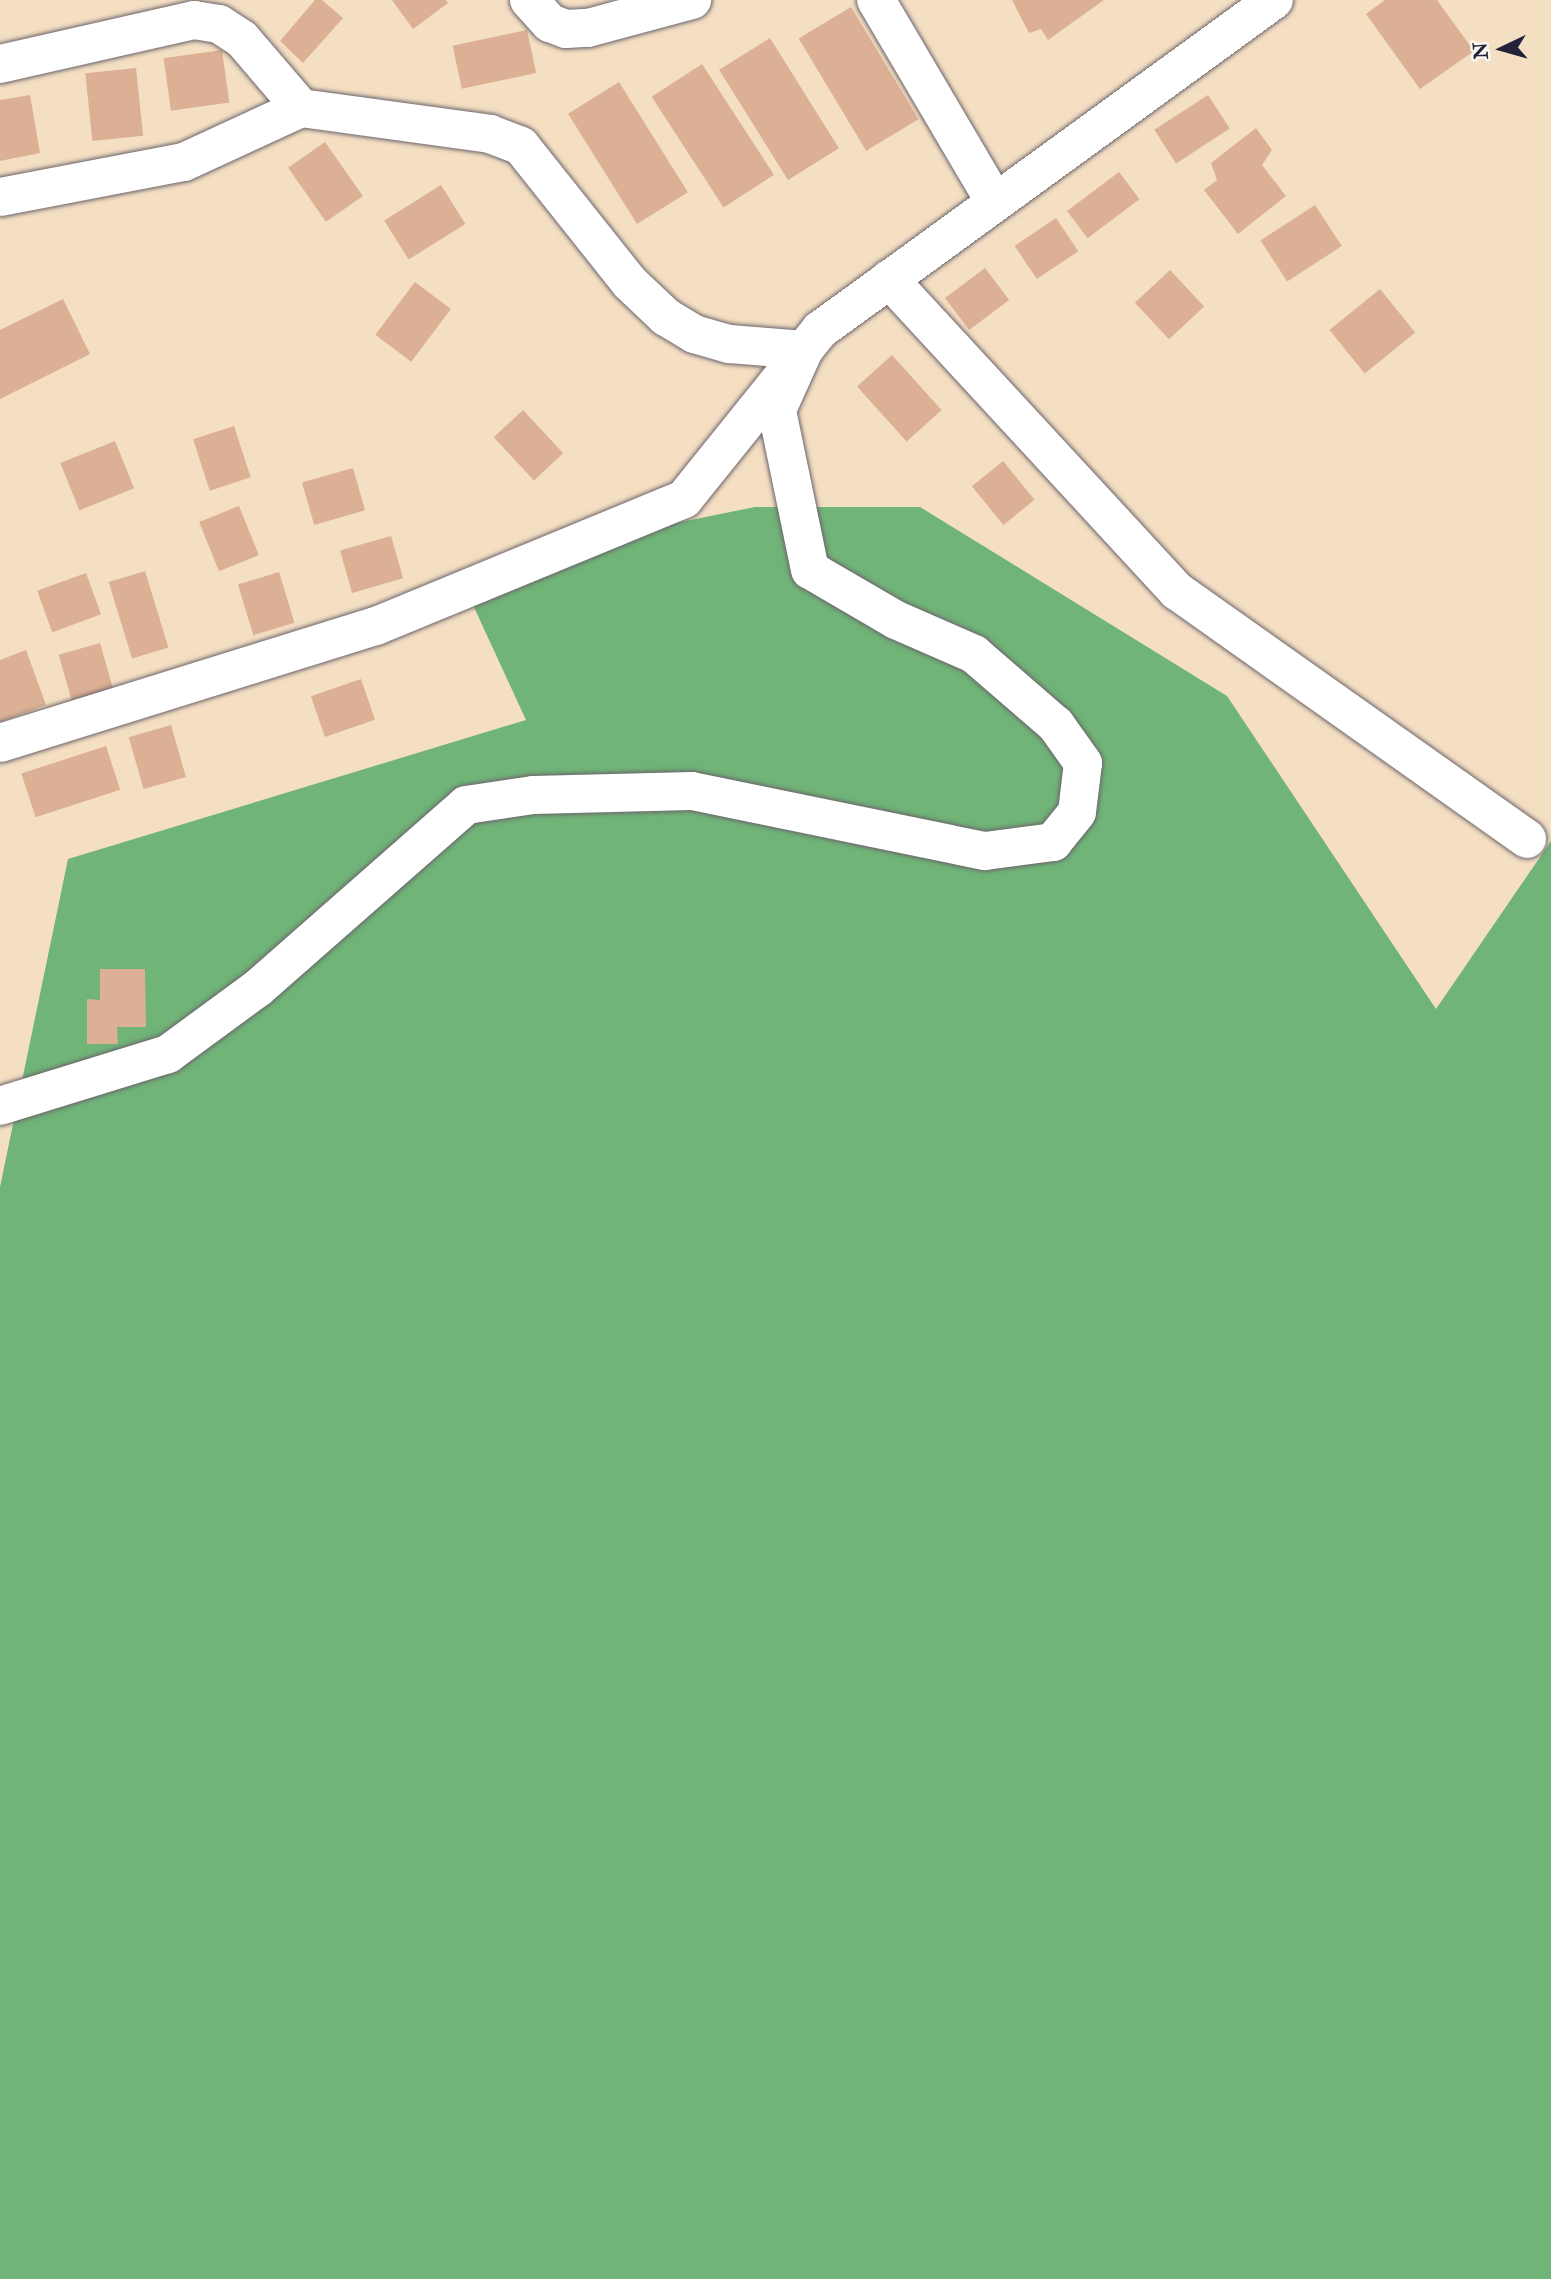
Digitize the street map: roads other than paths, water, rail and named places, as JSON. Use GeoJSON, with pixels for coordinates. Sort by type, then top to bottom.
{"type":"FeatureCollection","features":[{"type":"Feature","properties":{"kind":"street"},"geometry":{"type":"LineString","coordinates":[[529,0],[550,23],[566,29],[588,28],[692,0]]}},
{"type":"Feature","properties":{"kind":"street"},"geometry":{"type":"LineString","coordinates":[[876,0],[994,200]]}},
{"type":"Feature","properties":{"kind":"street"},"geometry":{"type":"LineString","coordinates":[[0,743],[376,626],[684,499],[820,330],[994,200],[1274,0]]}},
{"type":"Feature","properties":{"kind":"street"},"geometry":{"type":"LineString","coordinates":[[0,64],[194,20],[219,24],[242,39],[301,108]]}},
{"type":"Feature","properties":{"kind":"street"},"geometry":{"type":"LineString","coordinates":[[0,197],[184,162],[301,108],[508,139],[521,146],[629,283],[666,317],[694,334],[730,344],[804,350]]}},
{"type":"Feature","properties":{"kind":"street"},"geometry":{"type":"LineString","coordinates":[[889,279],[1177,591],[1527,839]]}},
{"type":"Feature","properties":{"kind":"street"},"geometry":{"type":"LineString","coordinates":[[0,1106],[168,1054],[258,988],[466,805],[533,794],[692,791],[985,850],[1053,842],[1077,812],[1083,764],[1056,725],[974,654],[896,620],[810,570],[777,410],[804,350]]}}]}
